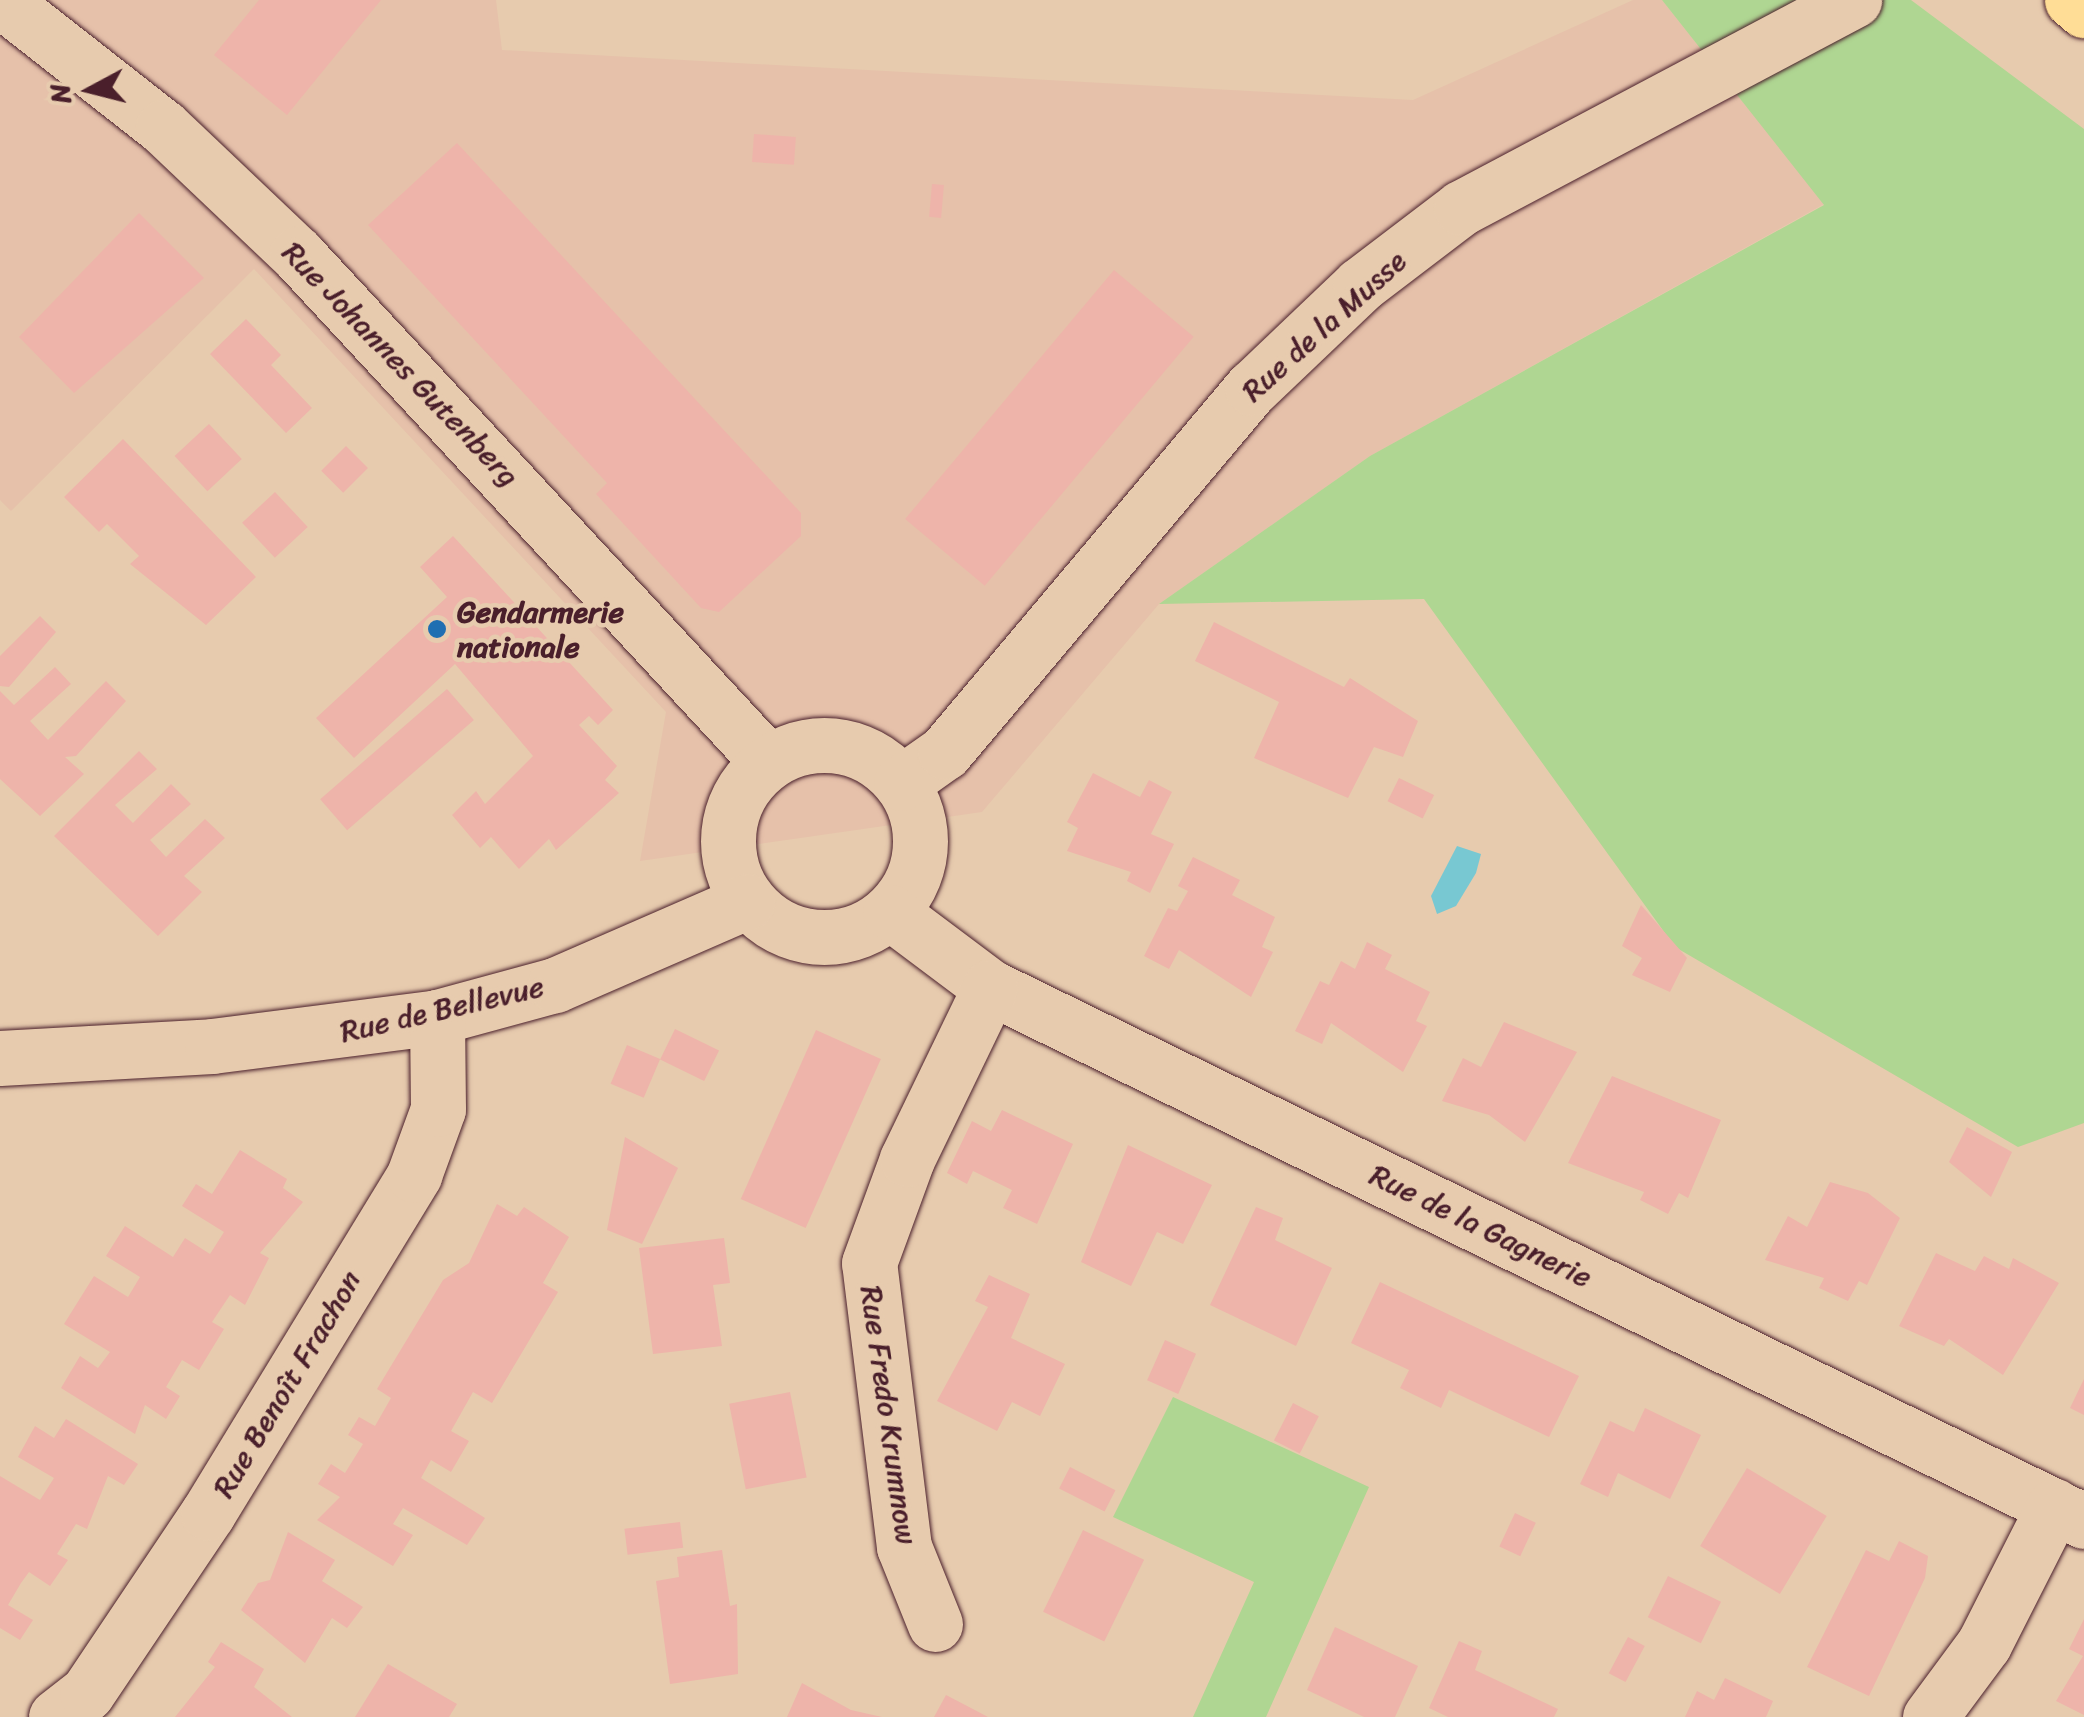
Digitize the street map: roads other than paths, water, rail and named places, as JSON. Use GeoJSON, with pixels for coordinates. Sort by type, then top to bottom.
{"type":"FeatureCollection","features":[{"type":"Feature","properties":{"kind":"highway"},"geometry":{"type":"LineString","coordinates":[[2072,0],[2084,10]]}},
{"type":"Feature","properties":{"kind":"street","name":"Rue Johannes Gutenberg"},"geometry":{"type":"LineString","coordinates":[[1,0],[163,127],[324,280],[768,762]]}},
{"type":"Feature","properties":{"kind":"street","name":"Rue de la Musse"},"geometry":{"type":"LineString","coordinates":[[901,783],[945,752],[1252,388],[1360,285],[1461,208],[1854,0]]}},
{"type":"Feature","properties":{"kind":"street"},"geometry":{"type":"LineString","coordinates":[[804,746],[842,746],[901,783],[919,850],[890,912],[827,938],[783,929],[748,900],[734,878],[728,826],[768,762],[804,746]]}},
{"type":"Feature","properties":{"kind":"street","name":"Rue de Bellevue"},"geometry":{"type":"LineString","coordinates":[[0,1058],[212,1046],[437,1017],[555,985],[748,900]]}},
{"type":"Feature","properties":{"kind":"street","name":"Rue de la Gagnerie"},"geometry":{"type":"LineString","coordinates":[[890,912],[990,987],[2069,1513]]}},
{"type":"Feature","properties":{"kind":"street","name":"Rue Fredo Krumnow"},"geometry":{"type":"LineString","coordinates":[[935,1624],[904,1547],[869,1263],[907,1158],[990,987]]}},
{"type":"Feature","properties":{"kind":"street","name":"Rue Benoît Frachon"},"geometry":{"type":"LineString","coordinates":[[56,1717],[87,1692],[208,1513],[414,1175],[438,1109],[437,1017]]}},
{"type":"Feature","properties":{"kind":"street"},"geometry":{"type":"LineString","coordinates":[[1930,1717],[1984,1644],[2069,1513]]}},
{"type":"Feature","properties":{"kind":"water"},"geometry":{"type":"Polygon","coordinates":[[[1457,846],[1481,854],[1476,873],[1456,906],[1437,914],[1431,896],[1457,846]]]}},
{"type":"Feature","properties":{"kind":"place","name":"Gendarmerie nationale"},"geometry":{"type":"Point","coordinates":[437,629]}}]}
